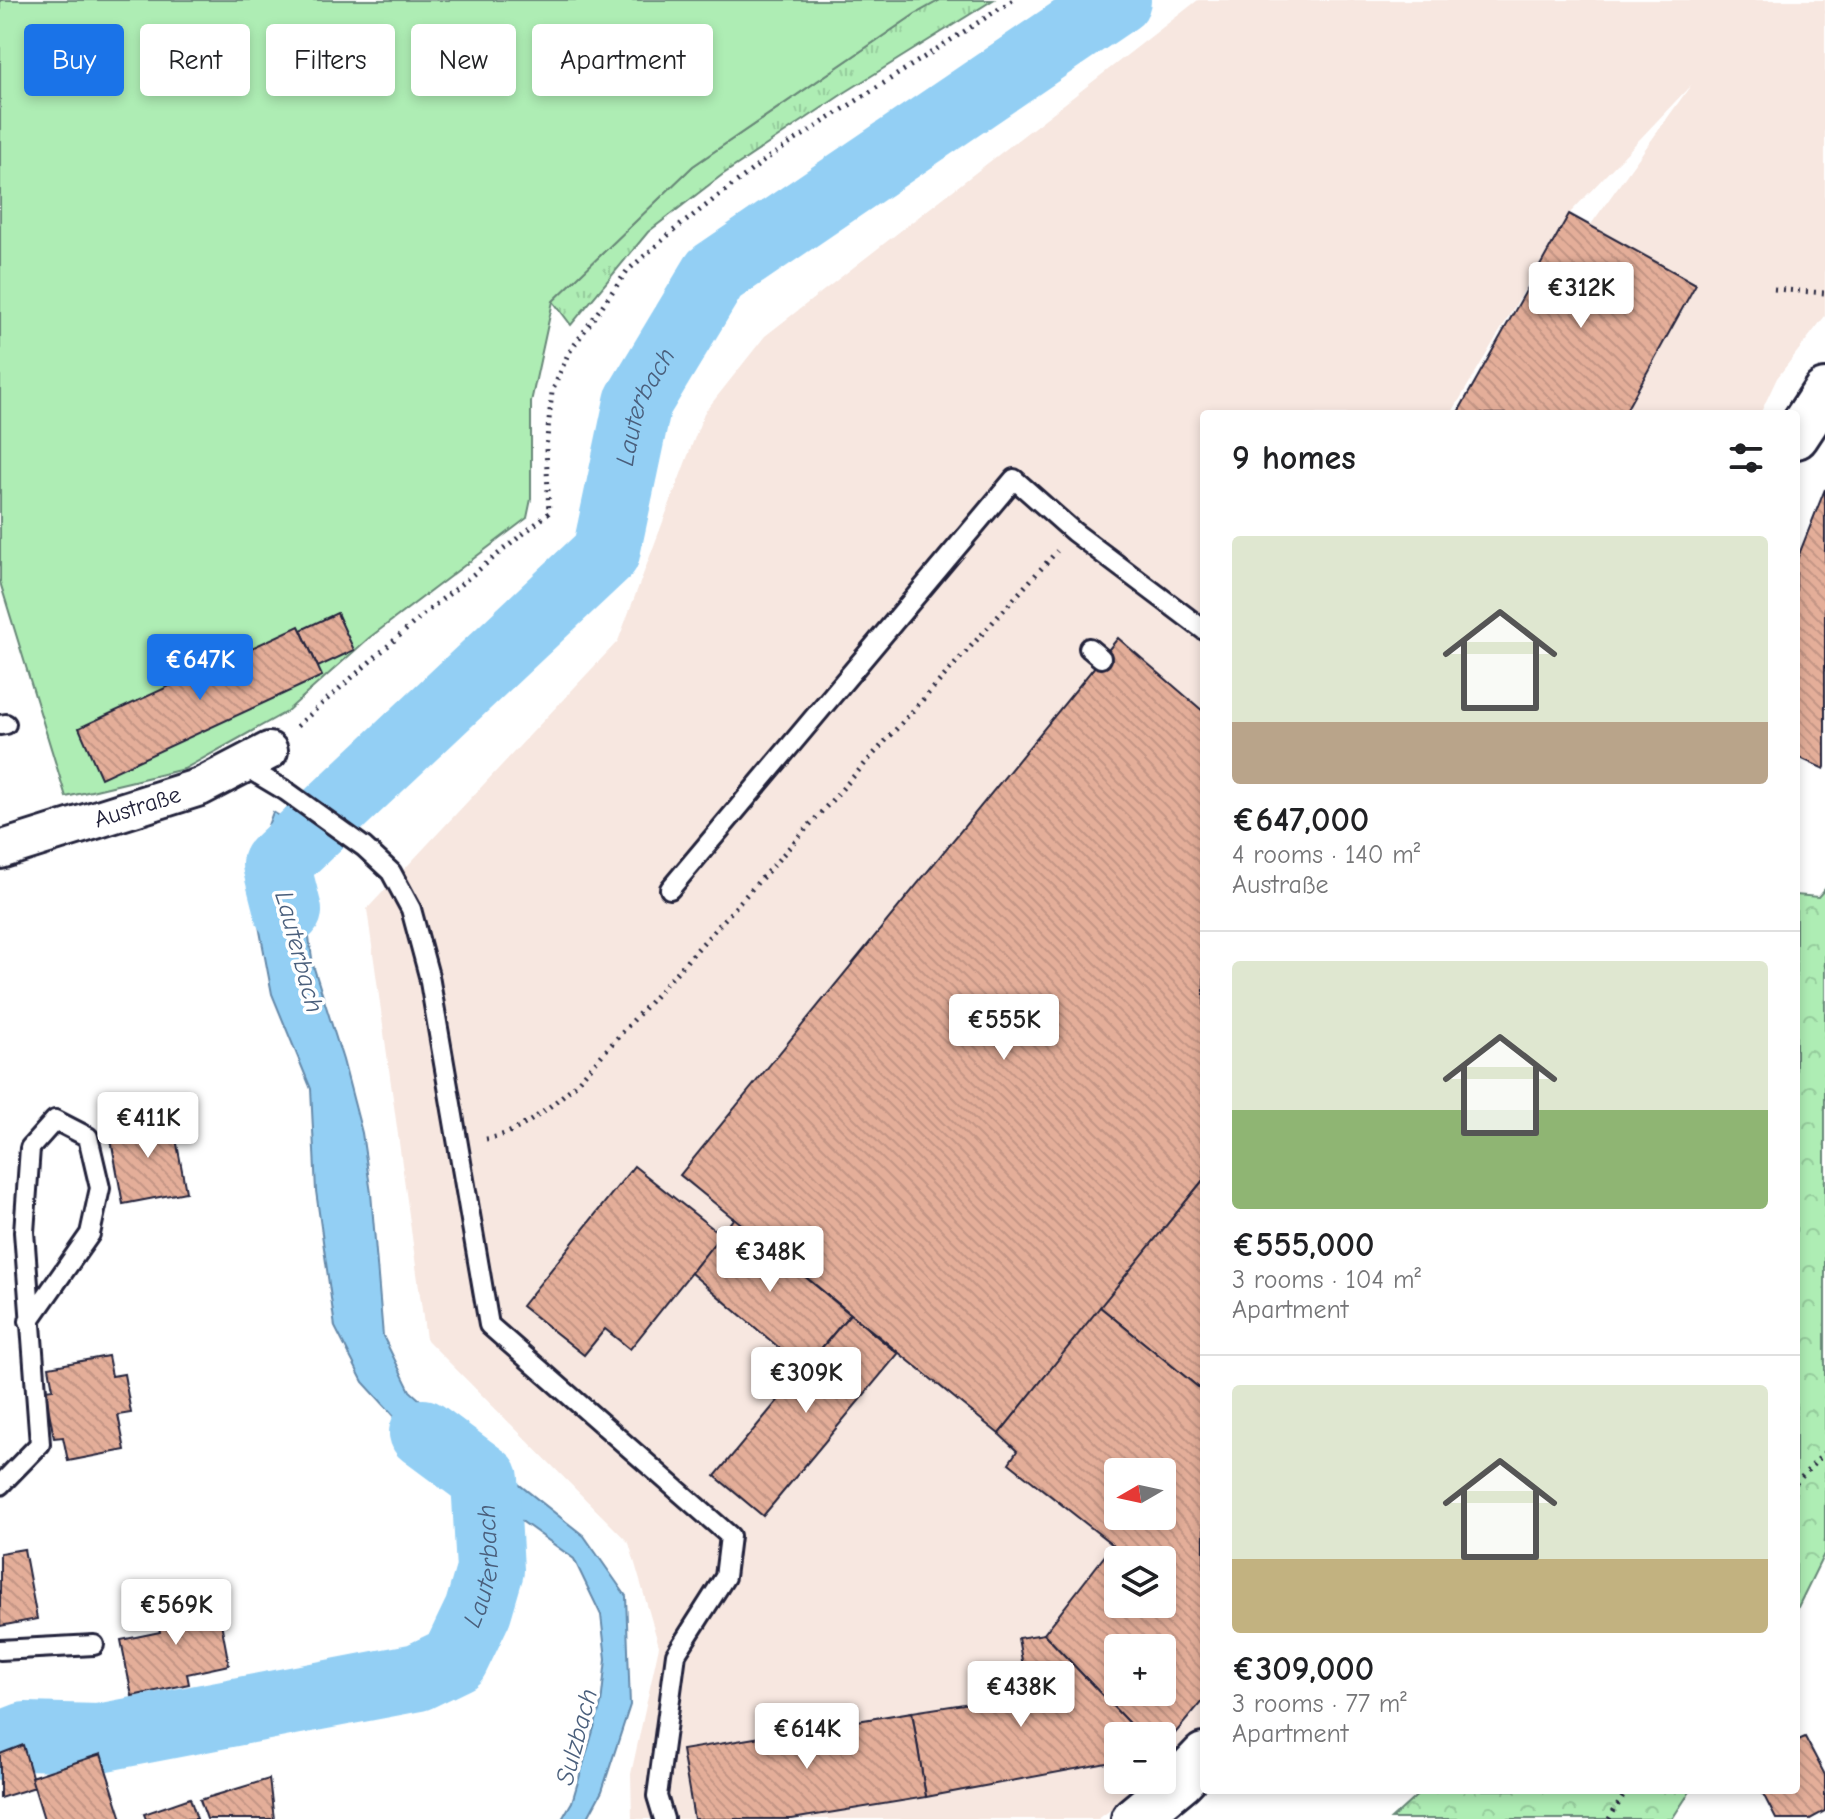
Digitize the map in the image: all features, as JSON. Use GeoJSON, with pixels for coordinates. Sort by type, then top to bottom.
{"type":"FeatureCollection","features":[{"type":"Feature","properties":{"kind":"street"},"geometry":{"type":"LineString","coordinates":[[1800,430],[1825,392]]}},
{"type":"Feature","properties":{"kind":"street","name":"Austraße"},"geometry":{"type":"LineString","coordinates":[[0,850],[200,787],[257,758]]}},
{"type":"Feature","properties":{"kind":"street"},"geometry":{"type":"LineString","coordinates":[[1134,1819],[1200,1760]]}},
{"type":"Feature","properties":{"kind":"lane"},"geometry":{"type":"LineString","coordinates":[[670,889],[1014,479],[1074,532],[1200,627]]}},
{"type":"Feature","properties":{"kind":"lane"},"geometry":{"type":"LineString","coordinates":[[257,758],[286,791],[364,847],[391,872],[411,909],[429,976],[489,1325],[730,1536],[725,1577],[676,1654],[657,1796],[664,1819]]}},
{"type":"Feature","properties":{"kind":"lane"},"geometry":{"type":"LineString","coordinates":[[0,1485],[40,1444],[29,1321],[24,1232],[30,1148],[55,1120],[88,1137],[100,1188],[90,1234],[29,1321]]}},
{"type":"Feature","properties":{"kind":"lane"},"geometry":{"type":"LineString","coordinates":[[0,1650],[94,1645]]}},
{"type":"Feature","properties":{"kind":"path"},"geometry":{"type":"LineString","coordinates":[[257,758],[549,513],[546,448],[552,392],[568,354],[627,271],[769,157],[1013,0]]}},
{"type":"Feature","properties":{"kind":"path"},"geometry":{"type":"LineString","coordinates":[[1774,289],[1825,293]]}},
{"type":"Feature","properties":{"kind":"path"},"geometry":{"type":"LineString","coordinates":[[457,1144],[503,1136],[540,1115],[573,1087],[1074,532]]}},
{"type":"Feature","properties":{"kind":"path"},"geometry":{"type":"LineString","coordinates":[[1800,1479],[1825,1452]]}},
{"type":"Feature","properties":{"kind":"path"},"geometry":{"type":"LineString","coordinates":[[1609,1819],[1625,1794]]}},
{"type":"Feature","properties":{"kind":"shaded area"},"geometry":{"type":"Polygon","coordinates":[[[1198,0],[1825,0],[1825,316],[1777,378],[1762,410],[1458,410],[1691,85],[1569,214],[1453,410],[1200,410],[1200,1738],[1176,1760],[1176,1722],[1104,1722],[1104,1794],[1133,1794],[1098,1819],[632,1819],[631,1774],[659,1646],[629,1543],[426,1339],[367,909],[618,641],[704,413],[765,336],[1198,0]]]}},
{"type":"Feature","properties":{"kind":"green space"},"geometry":{"type":"Polygon","coordinates":[[[0,0],[940,0],[693,166],[553,301],[531,402],[531,499],[527,518],[369,638],[286,712],[184,769],[66,797],[0,582],[0,0]]]}},
{"type":"Feature","properties":{"kind":"green space"},"geometry":{"type":"Polygon","coordinates":[[[940,0],[993,0],[844,93],[722,175],[648,232],[571,325],[553,301],[693,166],[940,0]]]}},
{"type":"Feature","properties":{"kind":"green space"},"geometry":{"type":"Polygon","coordinates":[[[1825,889],[1825,1552],[1800,1603],[1800,895],[1818,897],[1825,889]]]}},
{"type":"Feature","properties":{"kind":"green space"},"geometry":{"type":"Polygon","coordinates":[[[1419,1794],[1688,1794],[1672,1819],[1391,1819],[1419,1794]]]}},
{"type":"Feature","properties":{"kind":"water"},"geometry":{"type":"Polygon","coordinates":[[[661,322],[678,365],[643,445],[636,473],[608,458],[617,392],[639,342],[661,322]]]}},
{"type":"Feature","properties":{"kind":"water"},"geometry":{"type":"Polygon","coordinates":[[[273,812],[314,837],[304,904],[313,965],[362,1133],[371,1193],[383,1336],[410,1391],[478,1452],[584,1536],[626,1596],[630,1705],[602,1791],[587,1819],[562,1819],[572,1802],[601,1704],[606,1659],[601,1615],[574,1559],[429,1454],[363,1382],[335,1327],[316,1191],[311,1089],[272,994],[257,915],[253,866],[273,812]]]}},
{"type":"Feature","properties":{"kind":"building"},"geometry":{"type":"Polygon","coordinates":[[[1569,214],[1696,284],[1626,410],[1459,410],[1569,214]]]}},
{"type":"Feature","properties":{"kind":"building"},"geometry":{"type":"Polygon","coordinates":[[[1825,489],[1824,769],[1800,758],[1800,552],[1825,489]]]}},
{"type":"Feature","properties":{"kind":"building"},"geometry":{"type":"Polygon","coordinates":[[[337,613],[354,650],[318,667],[301,630],[337,613]]]}},
{"type":"Feature","properties":{"kind":"building"},"geometry":{"type":"Polygon","coordinates":[[[299,626],[322,676],[101,778],[79,728],[299,626]]]}},
{"type":"Feature","properties":{"kind":"building"},"geometry":{"type":"Polygon","coordinates":[[[1118,638],[1200,709],[1200,1184],[999,1434],[680,1175],[1118,638]]]}},
{"type":"Feature","properties":{"kind":"building"},"geometry":{"type":"Polygon","coordinates":[[[172,1117],[186,1192],[123,1204],[109,1129],[172,1117]]]}},
{"type":"Feature","properties":{"kind":"building"},"geometry":{"type":"Polygon","coordinates":[[[634,1166],[721,1235],[630,1349],[605,1329],[584,1355],[522,1306],[634,1166]]]}},
{"type":"Feature","properties":{"kind":"building"},"geometry":{"type":"Polygon","coordinates":[[[1200,1184],[1200,1389],[1100,1307],[1200,1184]]]}},
{"type":"Feature","properties":{"kind":"building"},"geometry":{"type":"Polygon","coordinates":[[[734,1218],[850,1314],[804,1369],[691,1273],[734,1218]]]}},
{"type":"Feature","properties":{"kind":"building"},"geometry":{"type":"Polygon","coordinates":[[[1100,1307],[1200,1389],[1200,1704],[1176,1732],[1176,1722],[1128,1722],[1112,1706],[1176,1706],[1176,1634],[1104,1634],[1104,1697],[1044,1634],[1104,1557],[1104,1618],[1176,1618],[1176,1546],[1112,1546],[1009,1463],[1017,1451],[999,1434],[1100,1307]]]}},
{"type":"Feature","properties":{"kind":"building"},"geometry":{"type":"Polygon","coordinates":[[[850,1314],[898,1354],[763,1516],[715,1476],[850,1314]]]}},
{"type":"Feature","properties":{"kind":"building"},"geometry":{"type":"Polygon","coordinates":[[[108,1356],[112,1376],[124,1374],[131,1413],[118,1415],[125,1450],[68,1461],[63,1437],[54,1438],[45,1390],[53,1389],[49,1367],[108,1356]]]}},
{"type":"Feature","properties":{"kind":"building"},"geometry":{"type":"Polygon","coordinates":[[[24,1549],[37,1619],[0,1626],[0,1553],[24,1549]]]}},
{"type":"Feature","properties":{"kind":"building"},"geometry":{"type":"Polygon","coordinates":[[[216,1596],[229,1665],[187,1674],[189,1684],[132,1696],[121,1640],[160,1632],[155,1608],[216,1596]]]}},
{"type":"Feature","properties":{"kind":"building"},"geometry":{"type":"Polygon","coordinates":[[[1044,1634],[1104,1697],[1104,1706],[1112,1706],[1128,1722],[1104,1722],[1104,1764],[926,1797],[912,1712],[1028,1694],[1018,1638],[1044,1634]]]}},
{"type":"Feature","properties":{"kind":"building"},"geometry":{"type":"Polygon","coordinates":[[[912,1712],[926,1797],[792,1819],[694,1819],[682,1750],[912,1712]]]}},
{"type":"Feature","properties":{"kind":"building"},"geometry":{"type":"Polygon","coordinates":[[[1805,1737],[1825,1775],[1825,1811],[1810,1819],[1776,1819],[1763,1794],[1800,1794],[1800,1739],[1805,1737]]]}},
{"type":"Feature","properties":{"kind":"building"},"geometry":{"type":"Polygon","coordinates":[[[23,1745],[35,1787],[0,1798],[0,1754],[23,1745]]]}},
{"type":"Feature","properties":{"kind":"building"},"geometry":{"type":"Polygon","coordinates":[[[101,1754],[122,1819],[44,1819],[31,1777],[101,1754]]]}},
{"type":"Feature","properties":{"kind":"building"},"geometry":{"type":"Polygon","coordinates":[[[269,1779],[274,1819],[207,1819],[200,1800],[269,1779]]]}},
{"type":"Feature","properties":{"kind":"building"},"geometry":{"type":"Polygon","coordinates":[[[190,1798],[197,1819],[146,1819],[144,1814],[190,1798]]]}},
{"type":"Feature","properties":{"kind":"waterway","name":"Lauterbach"},"geometry":{"type":"LineString","coordinates":[[288,911],[276,864],[606,553],[638,402],[715,274],[1117,0]]}},
{"type":"Feature","properties":{"kind":"waterway","name":"Lauterbach"},"geometry":{"type":"LineString","coordinates":[[0,1746],[26,1736],[99,1738],[418,1677],[455,1659],[478,1611],[490,1570],[485,1479],[423,1433]]}},
{"type":"Feature","properties":{"kind":"waterway"},"geometry":{"type":"LineString","coordinates":[[0,1722],[26,1736]]}},
{"type":"Feature","properties":{"kind":"water label","name":"Sulzbach"},"geometry":{"type":"Point","coordinates":[577,1737]}}]}
